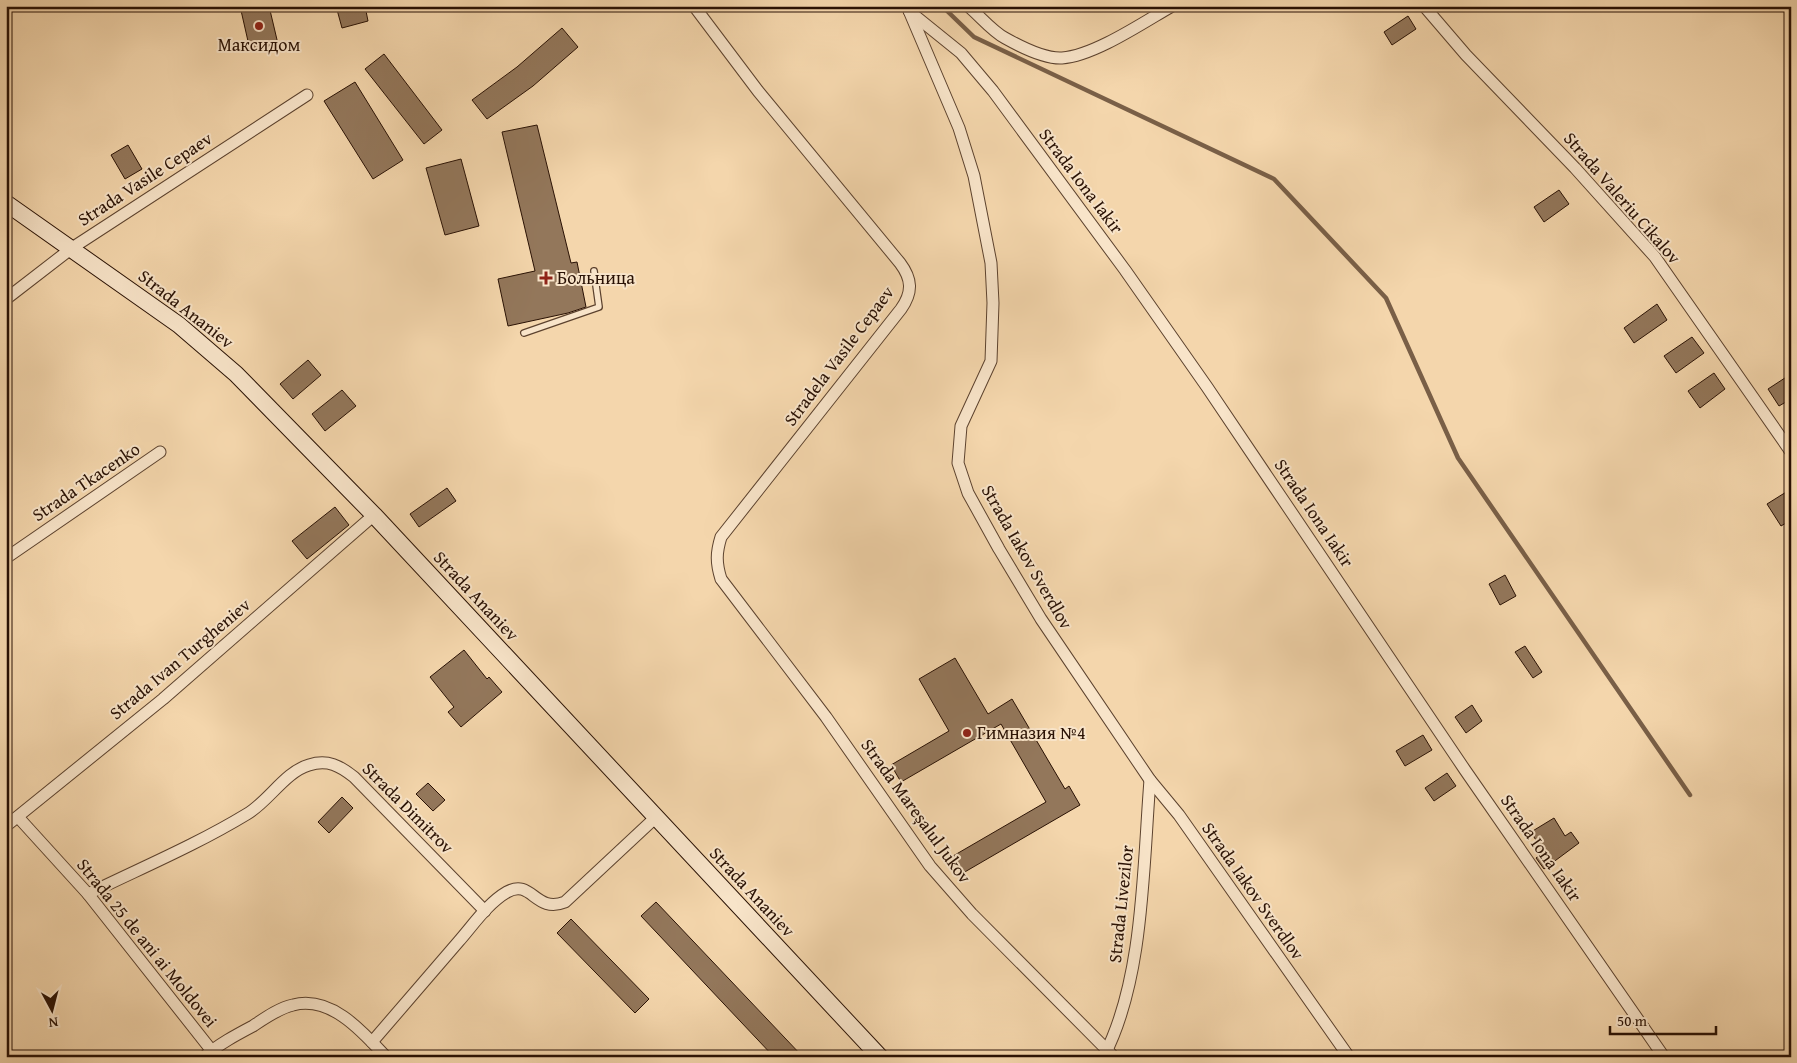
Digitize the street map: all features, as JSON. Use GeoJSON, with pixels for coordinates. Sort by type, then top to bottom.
{"type":"FeatureCollection","features":[{"type":"Feature","properties":{"kind":"street","name":"Stradela Vasile Cepaev"},"geometry":{"type":"LineString","coordinates":[[694,6],[758,91],[900,263],[908,274],[910,287],[908,300],[721,537],[716,551],[716,564]]}},
{"type":"Feature","properties":{"kind":"street"},"geometry":{"type":"LineString","coordinates":[[968,6],[1004,38],[1046,56],[1061,58],[1077,56],[1100,46],[1172,6]]}},
{"type":"Feature","properties":{"kind":"street","name":"Strada Valeriu Cikalov"},"geometry":{"type":"LineString","coordinates":[[1424,6],[1466,55],[1575,168],[1655,257],[1791,452]]}},
{"type":"Feature","properties":{"kind":"street","name":"Strada Iakov Sverdlov"},"geometry":{"type":"LineString","coordinates":[[907,9],[960,128],[974,176],[991,262],[993,303],[991,361],[961,426],[958,463],[966,485],[998,549],[1041,618],[1150,780],[1178,815],[1349,1057]]}},
{"type":"Feature","properties":{"kind":"street","name":"Strada Iona Iakir"},"geometry":{"type":"LineString","coordinates":[[907,9],[961,53],[993,91],[1125,270],[1207,386],[1465,770],[1664,1057]]}},
{"type":"Feature","properties":{"kind":"street","name":"Strada Vasile Cepaev"},"geometry":{"type":"LineString","coordinates":[[6,299],[72,248],[307,95]]}},
{"type":"Feature","properties":{"kind":"street","name":"Strada Ananiev"},"geometry":{"type":"LineString","coordinates":[[6,203],[72,248],[206,347],[236,374],[374,515],[880,1057]]}},
{"type":"Feature","properties":{"kind":"street","name":"Strada Tkacenko"},"geometry":{"type":"LineString","coordinates":[[6,558],[160,452]]}},
{"type":"Feature","properties":{"kind":"street","name":"Strada Ivan Turgheniev"},"geometry":{"type":"LineString","coordinates":[[6,826],[163,699],[374,515]]}},
{"type":"Feature","properties":{"kind":"street","name":"Strada Mareșalul Jukov"},"geometry":{"type":"LineString","coordinates":[[716,564],[721,579],[826,717],[930,866],[972,914],[1108,1055]]}},
{"type":"Feature","properties":{"kind":"street","name":"Strada Dimitrov"},"geometry":{"type":"LineString","coordinates":[[88,894],[202,839],[249,812],[298,770],[308,765],[331,763],[343,768],[354,777],[486,911]]}},
{"type":"Feature","properties":{"kind":"street","name":"Strada Livezilor"},"geometry":{"type":"LineString","coordinates":[[1108,1055],[1130,975],[1140,924],[1150,780]]}},
{"type":"Feature","properties":{"kind":"street","name":"Strada 25 de ani ai Moldovei"},"geometry":{"type":"LineString","coordinates":[[18,817],[88,894],[208,1054],[275,1012],[294,1004],[315,1004],[329,1008],[372,1042],[386,1057]]}},
{"type":"Feature","properties":{"kind":"street"},"geometry":{"type":"LineString","coordinates":[[372,1042],[486,911],[508,892],[518,889],[535,896],[544,905],[556,906],[565,902],[655,818]]}},
{"type":"Feature","properties":{"kind":"lane"},"geometry":{"type":"LineString","coordinates":[[524,333],[599,307],[594,271]]}},
{"type":"Feature","properties":{"kind":"building","name":"Максидом"},"geometry":{"type":"Polygon","coordinates":[[[240,6],[269,6],[278,44],[250,50],[240,6]]]}},
{"type":"Feature","properties":{"kind":"building","name":"Максидом"},"geometry":{"type":"Polygon","coordinates":[[[336,6],[365,6],[368,21],[342,28],[336,6]]]}},
{"type":"Feature","properties":{"kind":"building"},"geometry":{"type":"Polygon","coordinates":[[[1408,16],[1416,29],[1392,45],[1384,32],[1408,16]]]}},
{"type":"Feature","properties":{"kind":"building"},"geometry":{"type":"Polygon","coordinates":[[[562,28],[578,47],[533,86],[487,119],[472,100],[517,67],[562,28]]]}},
{"type":"Feature","properties":{"kind":"building"},"geometry":{"type":"Polygon","coordinates":[[[384,54],[442,130],[424,144],[365,69],[384,54]]]}},
{"type":"Feature","properties":{"kind":"building"},"geometry":{"type":"Polygon","coordinates":[[[355,82],[403,160],[373,179],[324,101],[355,82]]]}},
{"type":"Feature","properties":{"kind":"building"},"geometry":{"type":"Polygon","coordinates":[[[537,125],[571,263],[577,262],[586,307],[568,313],[508,326],[498,279],[535,271],[502,132],[537,125]]]}},
{"type":"Feature","properties":{"kind":"building"},"geometry":{"type":"Polygon","coordinates":[[[128,145],[142,169],[125,179],[111,155],[128,145]]]}},
{"type":"Feature","properties":{"kind":"building"},"geometry":{"type":"Polygon","coordinates":[[[461,159],[479,226],[445,235],[426,168],[461,159]]]}},
{"type":"Feature","properties":{"kind":"building"},"geometry":{"type":"Polygon","coordinates":[[[1559,190],[1569,204],[1544,222],[1534,207],[1559,190]]]}},
{"type":"Feature","properties":{"kind":"building"},"geometry":{"type":"Polygon","coordinates":[[[1657,304],[1667,320],[1634,343],[1624,328],[1657,304]]]}},
{"type":"Feature","properties":{"kind":"building"},"geometry":{"type":"Polygon","coordinates":[[[1692,337],[1704,353],[1676,373],[1664,356],[1692,337]]]}},
{"type":"Feature","properties":{"kind":"building"},"geometry":{"type":"Polygon","coordinates":[[[308,360],[321,375],[293,399],[280,384],[308,360]]]}},
{"type":"Feature","properties":{"kind":"building"},"geometry":{"type":"Polygon","coordinates":[[[1714,373],[1725,389],[1700,408],[1688,391],[1714,373]]]}},
{"type":"Feature","properties":{"kind":"building"},"geometry":{"type":"Polygon","coordinates":[[[1791,374],[1791,399],[1779,406],[1768,389],[1791,374]]]}},
{"type":"Feature","properties":{"kind":"building"},"geometry":{"type":"Polygon","coordinates":[[[342,390],[356,406],[325,431],[312,414],[342,390]]]}},
{"type":"Feature","properties":{"kind":"building"},"geometry":{"type":"Polygon","coordinates":[[[447,488],[456,501],[419,527],[410,514],[447,488]]]}},
{"type":"Feature","properties":{"kind":"building"},"geometry":{"type":"Polygon","coordinates":[[[1791,489],[1791,520],[1781,526],[1767,504],[1791,489]]]}},
{"type":"Feature","properties":{"kind":"building"},"geometry":{"type":"Polygon","coordinates":[[[335,507],[349,525],[307,559],[292,541],[335,507]]]}},
{"type":"Feature","properties":{"kind":"building"},"geometry":{"type":"Polygon","coordinates":[[[1505,575],[1516,596],[1500,605],[1489,584],[1505,575]]]}},
{"type":"Feature","properties":{"kind":"building"},"geometry":{"type":"Polygon","coordinates":[[[1525,646],[1542,672],[1533,678],[1515,652],[1525,646]]]}},
{"type":"Feature","properties":{"kind":"building"},"geometry":{"type":"Polygon","coordinates":[[[464,650],[487,679],[489,677],[502,692],[461,727],[448,712],[454,707],[430,677],[464,650]]]}},
{"type":"Feature","properties":{"kind":"building"},"geometry":{"type":"Polygon","coordinates":[[[955,658],[988,714],[1012,699],[1065,789],[1069,786],[1080,805],[963,873],[953,856],[1046,802],[1001,724],[901,782],[891,765],[949,731],[919,679],[955,658]]]}},
{"type":"Feature","properties":{"kind":"building"},"geometry":{"type":"Polygon","coordinates":[[[1472,705],[1482,721],[1466,733],[1455,717],[1472,705]]]}},
{"type":"Feature","properties":{"kind":"building"},"geometry":{"type":"Polygon","coordinates":[[[1423,735],[1432,750],[1405,766],[1396,751],[1423,735]]]}},
{"type":"Feature","properties":{"kind":"building"},"geometry":{"type":"Polygon","coordinates":[[[1447,773],[1456,786],[1434,801],[1425,788],[1447,773]]]}},
{"type":"Feature","properties":{"kind":"building"},"geometry":{"type":"Polygon","coordinates":[[[428,783],[445,800],[433,811],[416,794],[428,783]]]}},
{"type":"Feature","properties":{"kind":"building"},"geometry":{"type":"Polygon","coordinates":[[[342,797],[353,808],[329,833],[318,822],[342,797]]]}},
{"type":"Feature","properties":{"kind":"building"},"geometry":{"type":"Polygon","coordinates":[[[1554,818],[1565,836],[1571,832],[1579,843],[1544,869],[1536,858],[1543,852],[1531,832],[1554,818]]]}},
{"type":"Feature","properties":{"kind":"building"},"geometry":{"type":"Polygon","coordinates":[[[656,902],[803,1057],[774,1057],[641,916],[656,902]]]}},
{"type":"Feature","properties":{"kind":"building"},"geometry":{"type":"Polygon","coordinates":[[[571,919],[649,999],[635,1013],[557,933],[571,919]]]}},
{"type":"Feature","properties":{"kind":"waterway"},"geometry":{"type":"LineString","coordinates":[[942,6],[974,37],[1274,179],[1386,298],[1458,458],[1690,795]]}},
{"type":"Feature","properties":{"kind":"place","name":"Максидом"},"geometry":{"type":"Point","coordinates":[259,26]}},
{"type":"Feature","properties":{"kind":"place","name":"Больница"},"geometry":{"type":"Point","coordinates":[546,278]}},
{"type":"Feature","properties":{"kind":"place","name":"Гимназия №4"},"geometry":{"type":"Point","coordinates":[967,733]}}]}
